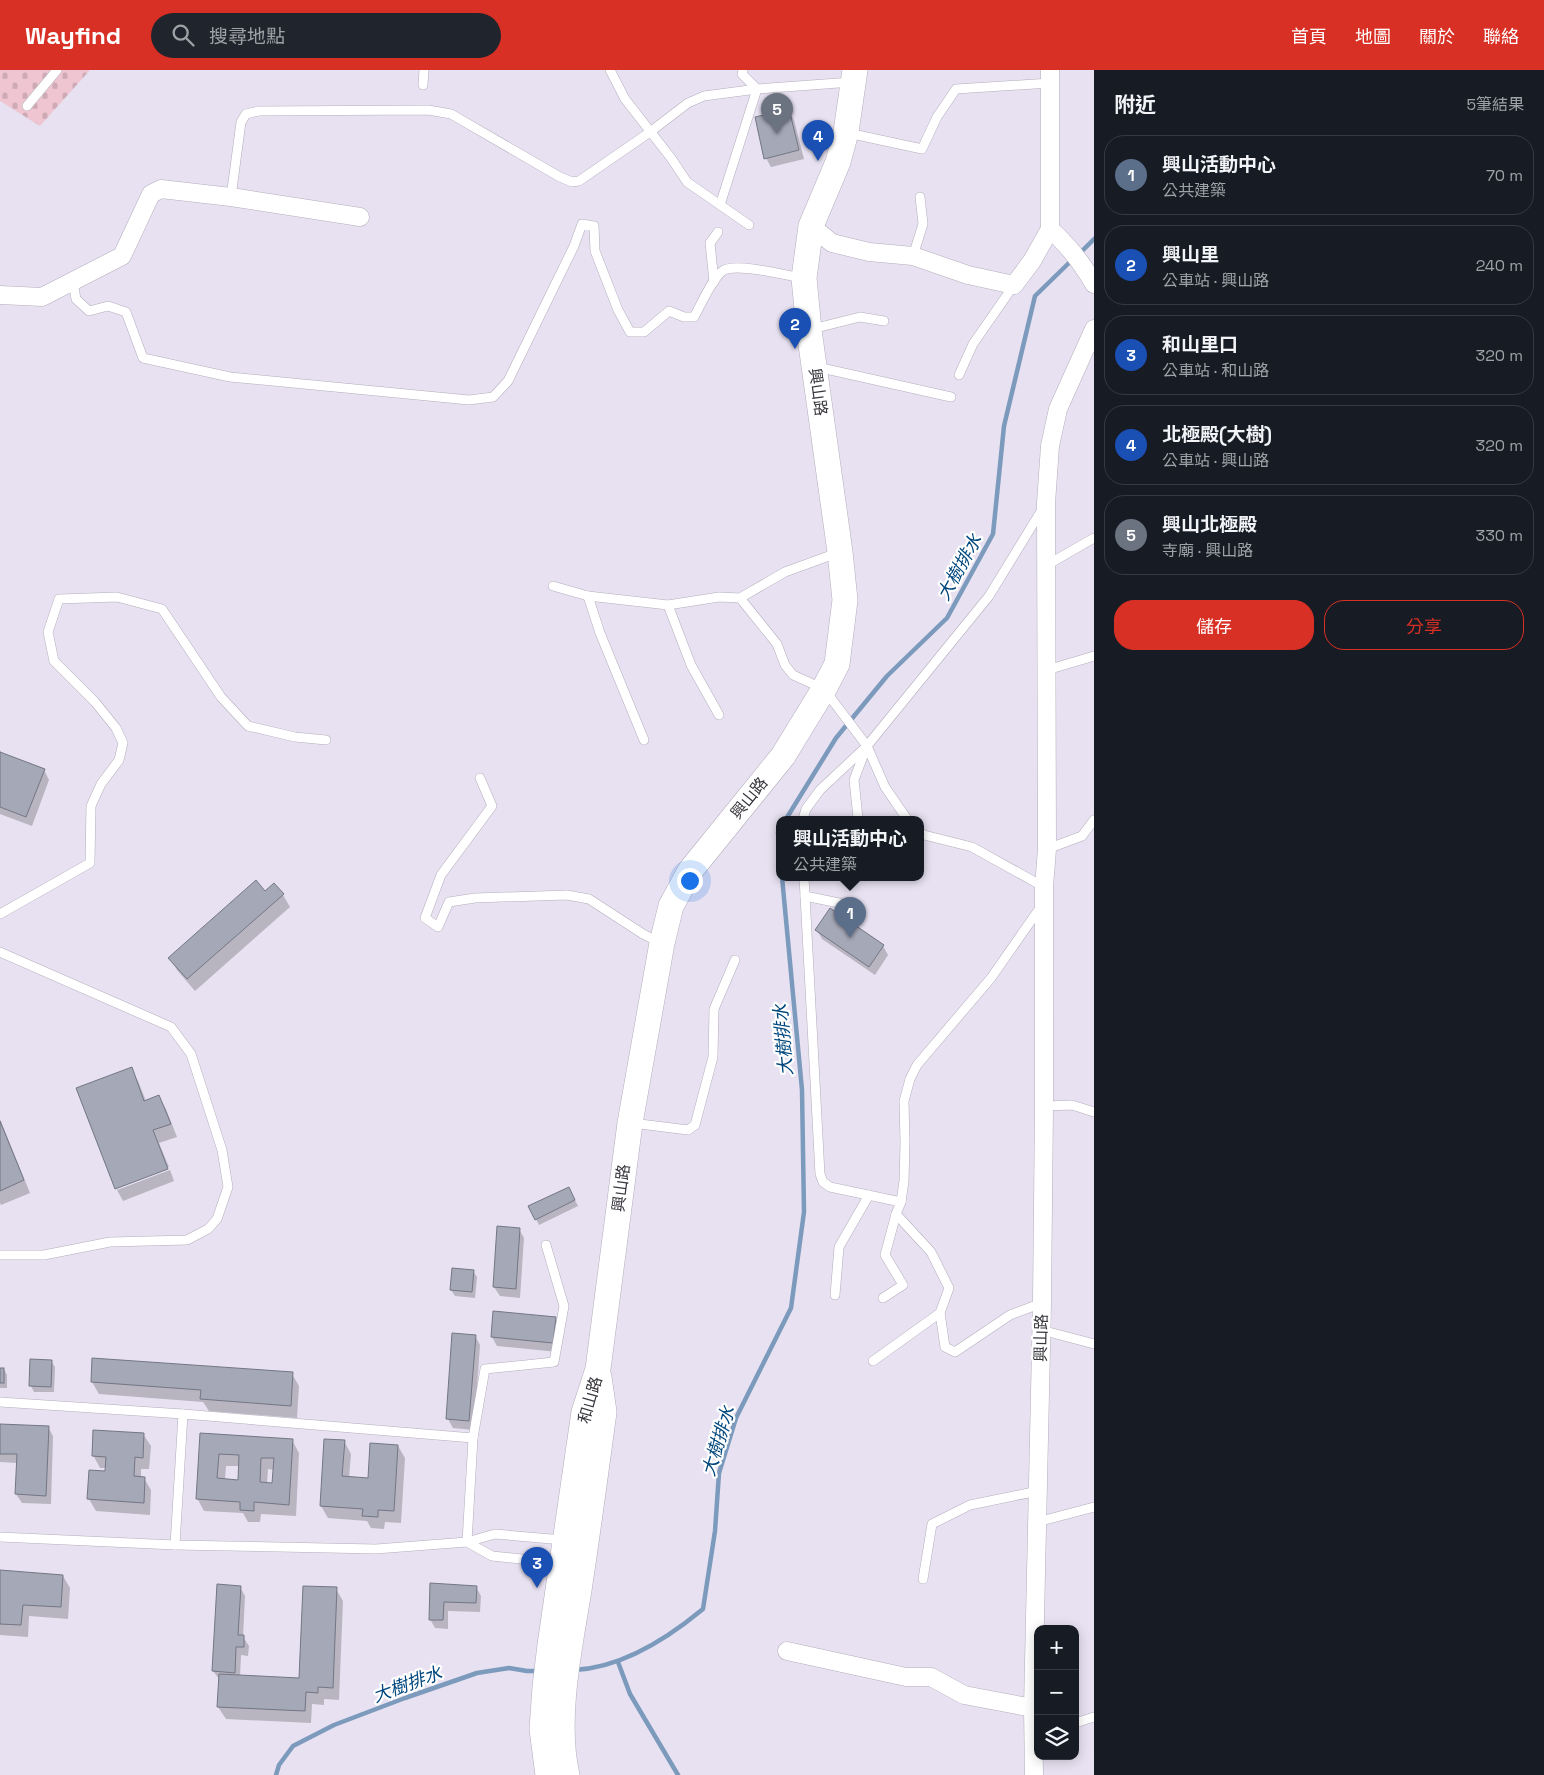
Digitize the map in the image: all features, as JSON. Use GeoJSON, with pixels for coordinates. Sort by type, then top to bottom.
{"type":"FeatureCollection","features":[{"type":"Feature","properties":{"kind":"main road","name":"興山路"},"geometry":{"type":"LineString","coordinates":[[598,1369],[630,1123],[662,943],[671,906],[690,871],[783,756],[837,664],[845,600],[809,330],[804,278],[811,226],[838,162],[846,132],[854,76]]}},
{"type":"Feature","properties":{"kind":"main road","name":"和山路"},"geometry":{"type":"LineString","coordinates":[[555,1690],[573,1552],[604,1412],[598,1369]]}},
{"type":"Feature","properties":{"kind":"main road"},"geometry":{"type":"LineString","coordinates":[[548,1775],[542,1728],[555,1690]]}},
{"type":"Feature","properties":{"kind":"main road"},"geometry":{"type":"LineString","coordinates":[[555,1690],[561,1724],[566,1775]]}},
{"type":"Feature","properties":{"kind":"street"},"geometry":{"type":"LineString","coordinates":[[1050,77],[1055,234],[1089,270]]}},
{"type":"Feature","properties":{"kind":"street"},"geometry":{"type":"LineString","coordinates":[[0,297],[42,297],[122,256],[151,194],[162,189],[232,197],[360,217]]}},
{"type":"Feature","properties":{"kind":"street"},"geometry":{"type":"LineString","coordinates":[[811,226],[832,243],[869,252],[913,256],[968,275],[1014,285],[1055,234]]}},
{"type":"Feature","properties":{"kind":"street","name":"興山路"},"geometry":{"type":"LineString","coordinates":[[1034,1722],[1042,1304],[1044,894],[1047,849],[1046,503],[1050,446],[1058,409],[1094,329]]}},
{"type":"Feature","properties":{"kind":"street"},"geometry":{"type":"LineString","coordinates":[[787,1651],[906,1677],[931,1676],[964,1695],[1033,1708]]}},
{"type":"Feature","properties":{"kind":"street","name":"興山路"},"geometry":{"type":"LineString","coordinates":[[1034,1760],[1034,1775]]}},
{"type":"Feature","properties":{"kind":"lane"},"geometry":{"type":"LineString","coordinates":[[27,106],[57,70]]}},
{"type":"Feature","properties":{"kind":"lane"},"geometry":{"type":"LineString","coordinates":[[423,85],[424,70]]}},
{"type":"Feature","properties":{"kind":"lane"},"geometry":{"type":"LineString","coordinates":[[610,70],[625,99],[687,182],[749,225]]}},
{"type":"Feature","properties":{"kind":"lane"},"geometry":{"type":"LineString","coordinates":[[743,70],[742,74],[757,89]]}},
{"type":"Feature","properties":{"kind":"lane"},"geometry":{"type":"LineString","coordinates":[[232,197],[241,122],[246,114],[259,111],[428,110],[451,114],[560,177],[572,182],[580,182],[688,103],[704,96],[854,76]]}},
{"type":"Feature","properties":{"kind":"lane"},"geometry":{"type":"LineString","coordinates":[[846,132],[922,150],[937,118],[956,89],[1050,77]]}},
{"type":"Feature","properties":{"kind":"lane"},"geometry":{"type":"LineString","coordinates":[[720,206],[757,89]]}},
{"type":"Feature","properties":{"kind":"lane"},"geometry":{"type":"LineString","coordinates":[[913,256],[922,224],[920,197]]}},
{"type":"Feature","properties":{"kind":"lane"},"geometry":{"type":"LineString","coordinates":[[72,282],[76,299],[89,311],[108,306],[126,312],[143,358],[230,377],[469,400],[493,397],[508,381],[574,246],[582,224],[594,226],[595,251],[618,310],[630,332],[644,332],[669,311],[684,317],[694,317],[714,282],[723,271],[735,267],[804,278]]}},
{"type":"Feature","properties":{"kind":"lane"},"geometry":{"type":"LineString","coordinates":[[714,282],[710,243],[718,232]]}},
{"type":"Feature","properties":{"kind":"lane"},"geometry":{"type":"LineString","coordinates":[[959,375],[973,344],[1014,285]]}},
{"type":"Feature","properties":{"kind":"lane"},"geometry":{"type":"LineString","coordinates":[[809,330],[860,317],[884,321]]}},
{"type":"Feature","properties":{"kind":"lane"},"geometry":{"type":"LineString","coordinates":[[814,366],[951,397]]}},
{"type":"Feature","properties":{"kind":"lane"},"geometry":{"type":"LineString","coordinates":[[804,816],[806,809],[820,790],[867,746],[990,596],[1046,503]]}},
{"type":"Feature","properties":{"kind":"lane"},"geometry":{"type":"LineString","coordinates":[[1047,566],[1094,538]]}},
{"type":"Feature","properties":{"kind":"lane"},"geometry":{"type":"LineString","coordinates":[[553,586],[588,596],[668,605],[719,597],[740,598],[785,572],[840,552]]}},
{"type":"Feature","properties":{"kind":"lane"},"geometry":{"type":"LineString","coordinates":[[588,596],[600,633],[644,740]]}},
{"type":"Feature","properties":{"kind":"lane"},"geometry":{"type":"LineString","coordinates":[[0,914],[90,863],[91,806],[101,784],[119,760],[123,743],[116,728],[95,702],[54,661],[48,632],[59,599],[117,597],[162,608],[221,698],[248,726],[295,737],[326,740]]}},
{"type":"Feature","properties":{"kind":"lane"},"geometry":{"type":"LineString","coordinates":[[740,598],[777,644],[785,666],[793,675],[824,689],[867,746],[885,787],[905,816]]}},
{"type":"Feature","properties":{"kind":"lane"},"geometry":{"type":"LineString","coordinates":[[668,605],[691,665],[719,715]]}},
{"type":"Feature","properties":{"kind":"lane"},"geometry":{"type":"LineString","coordinates":[[1047,670],[1094,656]]}},
{"type":"Feature","properties":{"kind":"lane"},"geometry":{"type":"LineString","coordinates":[[858,816],[854,780],[867,746]]}},
{"type":"Feature","properties":{"kind":"lane"},"geometry":{"type":"LineString","coordinates":[[480,778],[492,806],[441,875],[425,918],[438,927],[449,902],[474,898],[567,895],[589,900],[643,934],[662,943]]}},
{"type":"Feature","properties":{"kind":"lane"},"geometry":{"type":"LineString","coordinates":[[1047,849],[1082,836],[1094,820]]}},
{"type":"Feature","properties":{"kind":"lane"},"geometry":{"type":"LineString","coordinates":[[883,1298],[903,1285],[885,1254],[901,1202],[904,1181],[904,1100],[910,1079],[917,1065],[991,978],[1044,894],[972,847],[924,835]]}},
{"type":"Feature","properties":{"kind":"lane"},"geometry":{"type":"LineString","coordinates":[[804,881],[820,1174],[823,1182],[830,1187],[901,1202]]}},
{"type":"Feature","properties":{"kind":"lane"},"geometry":{"type":"LineString","coordinates":[[805,896],[839,903]]}},
{"type":"Feature","properties":{"kind":"lane"},"geometry":{"type":"LineString","coordinates":[[0,952],[170,1027],[192,1054],[222,1150],[228,1188],[217,1218],[208,1229],[188,1240],[110,1242],[44,1255],[0,1255]]}},
{"type":"Feature","properties":{"kind":"lane"},"geometry":{"type":"LineString","coordinates":[[630,1123],[688,1130],[695,1125],[713,1057],[714,1009],[736,960]]}},
{"type":"Feature","properties":{"kind":"lane"},"geometry":{"type":"LineString","coordinates":[[1044,1106],[1072,1105],[1094,1112]]}},
{"type":"Feature","properties":{"kind":"lane"},"geometry":{"type":"LineString","coordinates":[[835,1295],[839,1247],[869,1195]]}},
{"type":"Feature","properties":{"kind":"lane"},"geometry":{"type":"LineString","coordinates":[[896,1214],[931,1252],[949,1288],[940,1313],[944,1346],[955,1352],[1010,1315],[1042,1304]]}},
{"type":"Feature","properties":{"kind":"lane"},"geometry":{"type":"LineString","coordinates":[[467,1542],[473,1438],[485,1369],[554,1362],[564,1306],[546,1245]]}},
{"type":"Feature","properties":{"kind":"lane"},"geometry":{"type":"LineString","coordinates":[[873,1361],[940,1313]]}},
{"type":"Feature","properties":{"kind":"lane"},"geometry":{"type":"LineString","coordinates":[[1041,1330],[1094,1344]]}},
{"type":"Feature","properties":{"kind":"lane"},"geometry":{"type":"LineString","coordinates":[[0,1402],[183,1414],[473,1438]]}},
{"type":"Feature","properties":{"kind":"lane"},"geometry":{"type":"LineString","coordinates":[[175,1545],[183,1414]]}},
{"type":"Feature","properties":{"kind":"lane"},"geometry":{"type":"LineString","coordinates":[[923,1579],[932,1524],[970,1505],[1038,1491]]}},
{"type":"Feature","properties":{"kind":"lane"},"geometry":{"type":"LineString","coordinates":[[1037,1522],[1094,1507]]}},
{"type":"Feature","properties":{"kind":"lane"},"geometry":{"type":"LineString","coordinates":[[0,1537],[175,1545],[376,1549],[467,1542],[495,1534],[573,1552]]}},
{"type":"Feature","properties":{"kind":"lane"},"geometry":{"type":"LineString","coordinates":[[467,1542],[492,1556],[573,1552]]}},
{"type":"Feature","properties":{"kind":"lane"},"geometry":{"type":"LineString","coordinates":[[1079,1722],[1094,1717]]}},
{"type":"Feature","properties":{"kind":"green space"},"geometry":{"type":"Polygon","coordinates":[[[0,70],[90,70],[40,126],[0,101],[0,70]]]}},
{"type":"Feature","properties":{"kind":"building"},"geometry":{"type":"Polygon","coordinates":[[[789,109],[799,150],[764,159],[755,117],[789,109]]]}},
{"type":"Feature","properties":{"kind":"building"},"geometry":{"type":"Polygon","coordinates":[[[0,752],[45,769],[26,817],[0,807],[0,752]]]}},
{"type":"Feature","properties":{"kind":"building"},"geometry":{"type":"Polygon","coordinates":[[[256,880],[265,891],[274,883],[284,894],[187,979],[168,958],[256,880]]]}},
{"type":"Feature","properties":{"kind":"building"},"geometry":{"type":"Polygon","coordinates":[[[830,908],[884,945],[869,967],[815,930],[830,908]]]}},
{"type":"Feature","properties":{"kind":"building"},"geometry":{"type":"Polygon","coordinates":[[[132,1067],[144,1101],[159,1095],[171,1124],[153,1130],[168,1169],[115,1189],[76,1088],[132,1067]]]}},
{"type":"Feature","properties":{"kind":"building"},"geometry":{"type":"Polygon","coordinates":[[[0,1121],[24,1180],[0,1191],[0,1121]]]}},
{"type":"Feature","properties":{"kind":"building"},"geometry":{"type":"Polygon","coordinates":[[[569,1187],[575,1200],[535,1220],[528,1206],[569,1187]]]}},
{"type":"Feature","properties":{"kind":"building"},"geometry":{"type":"Polygon","coordinates":[[[497,1226],[520,1228],[516,1289],[493,1287],[497,1226]]]}},
{"type":"Feature","properties":{"kind":"building"},"geometry":{"type":"Polygon","coordinates":[[[452,1268],[474,1270],[472,1292],[450,1290],[452,1268]]]}},
{"type":"Feature","properties":{"kind":"building"},"geometry":{"type":"Polygon","coordinates":[[[493,1311],[556,1317],[553,1343],[491,1337],[493,1311]]]}},
{"type":"Feature","properties":{"kind":"building"},"geometry":{"type":"Polygon","coordinates":[[[452,1333],[476,1335],[469,1421],[446,1419],[452,1333]]]}},
{"type":"Feature","properties":{"kind":"building"},"geometry":{"type":"Polygon","coordinates":[[[92,1358],[293,1372],[291,1406],[200,1399],[201,1390],[91,1382],[92,1358]]]}},
{"type":"Feature","properties":{"kind":"building"},"geometry":{"type":"Polygon","coordinates":[[[30,1359],[52,1360],[51,1387],[29,1386],[30,1359]]]}},
{"type":"Feature","properties":{"kind":"building"},"geometry":{"type":"Polygon","coordinates":[[[0,1368],[4,1368],[4,1383],[0,1383],[0,1368]]]}},
{"type":"Feature","properties":{"kind":"building"},"geometry":{"type":"Polygon","coordinates":[[[0,1424],[49,1426],[46,1496],[15,1494],[17,1454],[0,1454],[0,1424]]]}},
{"type":"Feature","properties":{"kind":"building"},"geometry":{"type":"Polygon","coordinates":[[[93,1430],[144,1433],[143,1458],[135,1457],[134,1476],[145,1477],[144,1503],[87,1499],[89,1470],[105,1471],[106,1457],[92,1456],[93,1430]]]}},
{"type":"Feature","properties":{"kind":"building"},"geometry":{"type":"Polygon","coordinates":[[[200,1433],[293,1439],[289,1505],[254,1502],[254,1511],[240,1510],[240,1502],[196,1499],[200,1433]],[[219,1454],[217,1478],[238,1480],[239,1455],[219,1454]],[[261,1458],[260,1482],[272,1483],[274,1458],[261,1458]]]}},
{"type":"Feature","properties":{"kind":"building"},"geometry":{"type":"Polygon","coordinates":[[[324,1439],[345,1440],[342,1476],[368,1478],[370,1443],[398,1445],[394,1511],[378,1510],[378,1517],[362,1516],[363,1509],[320,1506],[324,1439]]]}},
{"type":"Feature","properties":{"kind":"building"},"geometry":{"type":"Polygon","coordinates":[[[0,1570],[63,1575],[61,1607],[23,1605],[21,1625],[0,1624],[0,1570]]]}},
{"type":"Feature","properties":{"kind":"building"},"geometry":{"type":"Polygon","coordinates":[[[430,1583],[477,1586],[476,1603],[444,1602],[443,1620],[429,1620],[430,1583]]]}},
{"type":"Feature","properties":{"kind":"building"},"geometry":{"type":"Polygon","coordinates":[[[217,1584],[241,1586],[238,1635],[244,1635],[244,1647],[236,1647],[235,1673],[212,1671],[217,1584]]]}},
{"type":"Feature","properties":{"kind":"building"},"geometry":{"type":"Polygon","coordinates":[[[303,1586],[337,1587],[333,1688],[318,1687],[318,1693],[306,1692],[305,1711],[217,1707],[219,1674],[299,1678],[303,1586]]]}},
{"type":"Feature","properties":{"kind":"waterway","name":"大樹排水"},"geometry":{"type":"LineString","coordinates":[[1079,254],[1094,239]]}},
{"type":"Feature","properties":{"kind":"waterway","name":"大樹排水"},"geometry":{"type":"LineString","coordinates":[[788,816],[836,738],[887,676],[947,618],[993,534],[1004,426],[1035,296],[1073,259]]}},
{"type":"Feature","properties":{"kind":"waterway","name":"大樹排水"},"geometry":{"type":"LineString","coordinates":[[574,1670],[609,1664],[643,1650],[659,1641],[703,1609],[715,1531],[719,1473],[736,1418],[791,1308],[804,1212],[802,1090],[782,881]]}},
{"type":"Feature","properties":{"kind":"waterway"},"geometry":{"type":"LineString","coordinates":[[618,1662],[630,1694],[678,1775]]}},
{"type":"Feature","properties":{"kind":"waterway","name":"大樹排水"},"geometry":{"type":"LineString","coordinates":[[276,1775],[279,1765],[293,1746],[334,1725],[477,1673],[509,1668],[539,1671]]}},
{"type":"Feature","properties":{"kind":"place","name":"興山北極殿"},"geometry":{"type":"Point","coordinates":[777,134]}},
{"type":"Feature","properties":{"kind":"place","name":"北極殿(大樹)"},"geometry":{"type":"Point","coordinates":[818,161]}},
{"type":"Feature","properties":{"kind":"place","name":"興山里"},"geometry":{"type":"Point","coordinates":[795,349]}},
{"type":"Feature","properties":{"kind":"place","name":"興山活動中心"},"geometry":{"type":"Point","coordinates":[850,938]}},
{"type":"Feature","properties":{"kind":"place","name":"和山里口"},"geometry":{"type":"Point","coordinates":[537,1588]}}]}
